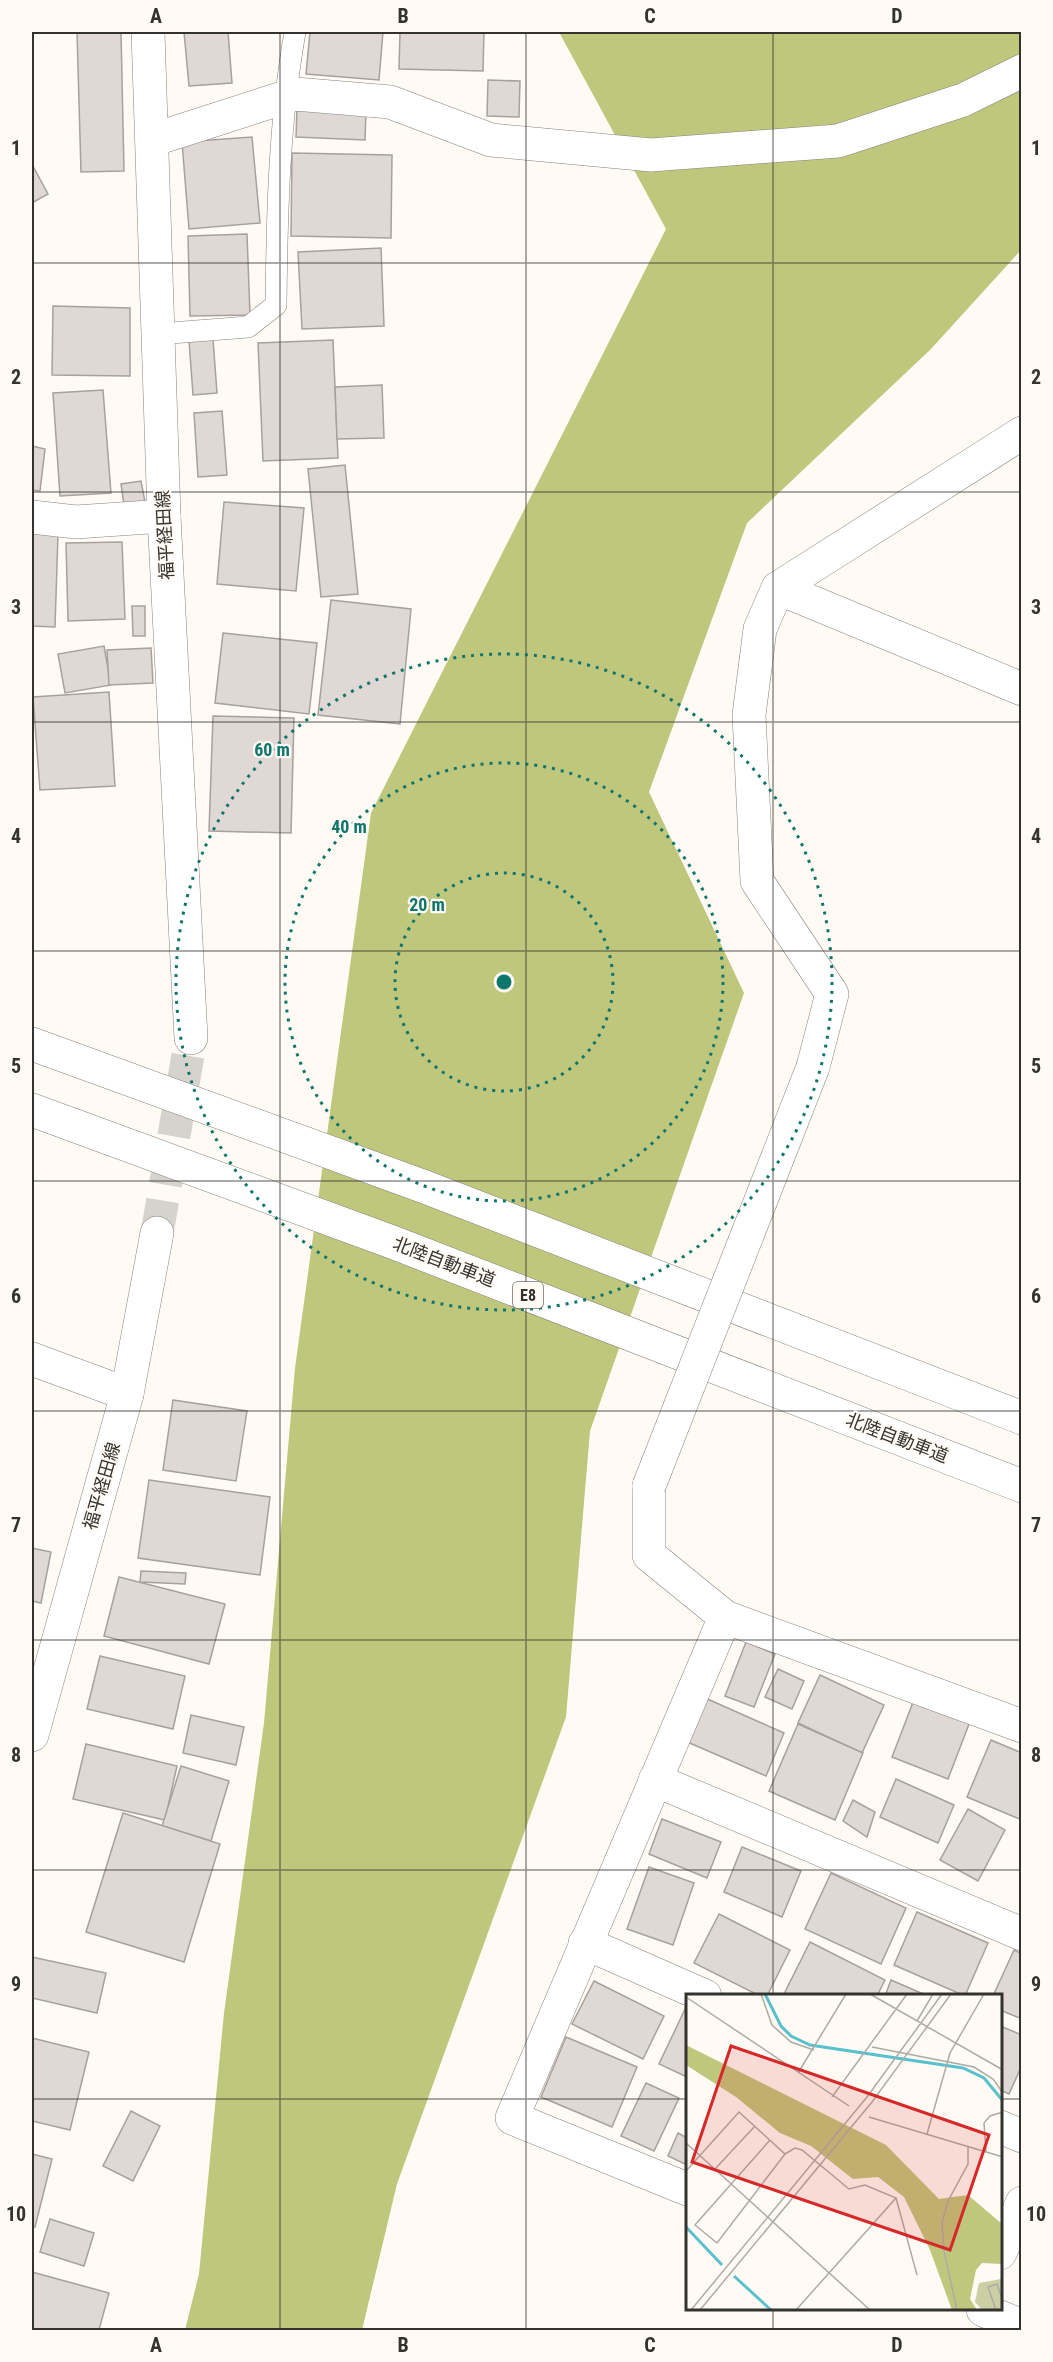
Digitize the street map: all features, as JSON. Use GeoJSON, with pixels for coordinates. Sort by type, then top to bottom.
{"type":"FeatureCollection","features":[{"type":"Feature","properties":{"kind":"main road","name":"福平経田線"},"geometry":{"type":"LineString","coordinates":[[148,32],[164,516],[191,1038]]}},
{"type":"Feature","properties":{"kind":"main road"},"geometry":{"type":"LineString","coordinates":[[152,140],[295,94],[390,102],[491,140],[651,155],[838,141],[963,100],[1022,71]]}},
{"type":"Feature","properties":{"kind":"main road"},"geometry":{"type":"LineString","coordinates":[[1022,433],[778,588],[760,629],[749,715],[757,881],[832,994],[813,1067],[649,1486],[649,1555],[725,1617],[1022,1725]]}},
{"type":"Feature","properties":{"kind":"main road"},"geometry":{"type":"LineString","coordinates":[[32,517],[76,522],[164,516]]}},
{"type":"Feature","properties":{"kind":"main road"},"geometry":{"type":"LineString","coordinates":[[778,588],[1022,689]]}},
{"type":"Feature","properties":{"kind":"main road"},"geometry":{"type":"LineString","coordinates":[[32,1044],[425,1187],[1022,1418]]}},
{"type":"Feature","properties":{"kind":"main road","name":"北陸自動車道"},"geometry":{"type":"LineString","coordinates":[[32,1110],[392,1242],[1022,1486]]}},
{"type":"Feature","properties":{"kind":"main road","name":"福平経田線"},"geometry":{"type":"LineString","coordinates":[[32,1736],[128,1394],[157,1233]]}},
{"type":"Feature","properties":{"kind":"main road"},"geometry":{"type":"LineString","coordinates":[[32,1359],[128,1394]]}},
{"type":"Feature","properties":{"kind":"main road"},"geometry":{"type":"LineString","coordinates":[[686,2189],[512,2118],[725,1617]]}},
{"type":"Feature","properties":{"kind":"main road"},"geometry":{"type":"LineString","coordinates":[[655,1780],[1022,1934]]}},
{"type":"Feature","properties":{"kind":"main road"},"geometry":{"type":"LineString","coordinates":[[585,1943],[700,1994]]}},
{"type":"Feature","properties":{"kind":"main road"},"geometry":{"type":"LineString","coordinates":[[1002,2128],[1022,2136]]}},
{"type":"Feature","properties":{"kind":"main road"},"geometry":{"type":"LineString","coordinates":[[1002,2248],[1022,2203]]}},
{"type":"Feature","properties":{"kind":"main road"},"geometry":{"type":"LineString","coordinates":[[968,2331],[977,2311]]}},
{"type":"Feature","properties":{"kind":"main road"},"geometry":{"type":"LineString","coordinates":[[985,2311],[1022,2326]]}},
{"type":"Feature","properties":{"kind":"lane"},"geometry":{"type":"LineString","coordinates":[[158,334],[248,327],[276,304],[277,186],[284,97],[295,32]]}},
{"type":"Feature","properties":{"kind":"green space"},"geometry":{"type":"Polygon","coordinates":[[[559,32],[1021,32],[1021,250],[931,349],[747,523],[649,792],[744,993],[590,1431],[566,1717],[397,2184],[362,2330],[185,2330],[199,2274],[224,2013],[264,1723],[295,1368],[371,813],[666,229],[559,32]]]}},
{"type":"Feature","properties":{"kind":"building"},"geometry":{"type":"Polygon","coordinates":[[[77,32],[121,32],[124,171],[81,172],[77,32]]]}},
{"type":"Feature","properties":{"kind":"building"},"geometry":{"type":"Polygon","coordinates":[[[184,32],[228,32],[232,83],[189,86],[184,32]]]}},
{"type":"Feature","properties":{"kind":"building"},"geometry":{"type":"Polygon","coordinates":[[[310,32],[383,32],[379,80],[306,74],[310,32]]]}},
{"type":"Feature","properties":{"kind":"building"},"geometry":{"type":"Polygon","coordinates":[[[400,32],[484,32],[483,71],[399,69],[400,32]]]}},
{"type":"Feature","properties":{"kind":"building"},"geometry":{"type":"Polygon","coordinates":[[[488,80],[520,81],[519,117],[487,116],[488,80]]]}},
{"type":"Feature","properties":{"kind":"building"},"geometry":{"type":"Polygon","coordinates":[[[297,108],[366,111],[365,140],[296,137],[297,108]]]}},
{"type":"Feature","properties":{"kind":"building"},"geometry":{"type":"Polygon","coordinates":[[[252,137],[260,223],[189,229],[182,142],[252,137]]]}},
{"type":"Feature","properties":{"kind":"building"},"geometry":{"type":"Polygon","coordinates":[[[292,153],[392,155],[391,238],[291,236],[292,153]]]}},
{"type":"Feature","properties":{"kind":"building"},"geometry":{"type":"Polygon","coordinates":[[[34,168],[48,194],[32,203],[32,170],[34,168]]]}},
{"type":"Feature","properties":{"kind":"building"},"geometry":{"type":"Polygon","coordinates":[[[247,234],[250,315],[190,316],[188,236],[247,234]]]}},
{"type":"Feature","properties":{"kind":"building"},"geometry":{"type":"Polygon","coordinates":[[[381,248],[384,326],[302,329],[298,252],[381,248]]]}},
{"type":"Feature","properties":{"kind":"building"},"geometry":{"type":"Polygon","coordinates":[[[53,306],[130,308],[130,376],[52,375],[53,306]]]}},
{"type":"Feature","properties":{"kind":"building"},"geometry":{"type":"Polygon","coordinates":[[[213,339],[217,393],[193,395],[189,341],[213,339]]]}},
{"type":"Feature","properties":{"kind":"building"},"geometry":{"type":"Polygon","coordinates":[[[333,340],[338,458],[263,461],[258,343],[333,340]]]}},
{"type":"Feature","properties":{"kind":"building"},"geometry":{"type":"Polygon","coordinates":[[[382,385],[384,438],[337,439],[335,387],[382,385]]]}},
{"type":"Feature","properties":{"kind":"building"},"geometry":{"type":"Polygon","coordinates":[[[103,390],[111,493],[60,496],[53,393],[103,390]]]}},
{"type":"Feature","properties":{"kind":"building"},"geometry":{"type":"Polygon","coordinates":[[[222,411],[227,475],[198,477],[194,413],[222,411]]]}},
{"type":"Feature","properties":{"kind":"building"},"geometry":{"type":"Polygon","coordinates":[[[32,446],[45,449],[40,491],[32,490],[32,446]]]}},
{"type":"Feature","properties":{"kind":"building"},"geometry":{"type":"Polygon","coordinates":[[[345,465],[358,594],[321,597],[308,469],[345,465]]]}},
{"type":"Feature","properties":{"kind":"building"},"geometry":{"type":"Polygon","coordinates":[[[141,481],[145,502],[124,505],[121,484],[141,481]]]}},
{"type":"Feature","properties":{"kind":"building"},"geometry":{"type":"Polygon","coordinates":[[[224,502],[304,508],[296,591],[217,584],[224,502]]]}},
{"type":"Feature","properties":{"kind":"building"},"geometry":{"type":"Polygon","coordinates":[[[32,533],[58,534],[55,627],[32,626],[32,533]]]}},
{"type":"Feature","properties":{"kind":"building"},"geometry":{"type":"Polygon","coordinates":[[[122,542],[125,619],[68,621],[66,543],[122,542]]]}},
{"type":"Feature","properties":{"kind":"building"},"geometry":{"type":"Polygon","coordinates":[[[331,600],[411,609],[400,724],[318,715],[331,600]]]}},
{"type":"Feature","properties":{"kind":"building"},"geometry":{"type":"Polygon","coordinates":[[[132,606],[145,606],[145,636],[133,636],[132,606]]]}},
{"type":"Feature","properties":{"kind":"building"},"geometry":{"type":"Polygon","coordinates":[[[223,633],[317,643],[309,714],[215,703],[223,633]]]}},
{"type":"Feature","properties":{"kind":"building"},"geometry":{"type":"Polygon","coordinates":[[[104,646],[111,685],[65,693],[58,654],[104,646]]]}},
{"type":"Feature","properties":{"kind":"building"},"geometry":{"type":"Polygon","coordinates":[[[151,648],[153,683],[109,685],[107,650],[151,648]]]}},
{"type":"Feature","properties":{"kind":"building"},"geometry":{"type":"Polygon","coordinates":[[[109,692],[115,786],[40,790],[33,697],[109,692]]]}},
{"type":"Feature","properties":{"kind":"building"},"geometry":{"type":"Polygon","coordinates":[[[213,716],[294,718],[291,833],[209,831],[213,716]]]}},
{"type":"Feature","properties":{"kind":"building"},"geometry":{"type":"Polygon","coordinates":[[[173,1400],[247,1411],[236,1481],[163,1470],[173,1400]]]}},
{"type":"Feature","properties":{"kind":"building"},"geometry":{"type":"Polygon","coordinates":[[[149,1480],[270,1497],[260,1575],[138,1558],[149,1480]]]}},
{"type":"Feature","properties":{"kind":"building"},"geometry":{"type":"Polygon","coordinates":[[[32,1548],[51,1552],[41,1603],[32,1601],[32,1548]]]}},
{"type":"Feature","properties":{"kind":"building"},"geometry":{"type":"Polygon","coordinates":[[[141,1571],[186,1573],[185,1584],[140,1582],[141,1571]]]}},
{"type":"Feature","properties":{"kind":"building"},"geometry":{"type":"Polygon","coordinates":[[[119,1577],[225,1604],[209,1664],[104,1636],[119,1577]]]}},
{"type":"Feature","properties":{"kind":"building"},"geometry":{"type":"Polygon","coordinates":[[[746,1642],[775,1654],[754,1707],[725,1696],[746,1642]]]}},
{"type":"Feature","properties":{"kind":"building"},"geometry":{"type":"Polygon","coordinates":[[[100,1656],[185,1676],[173,1729],[87,1709],[100,1656]]]}},
{"type":"Feature","properties":{"kind":"building"},"geometry":{"type":"Polygon","coordinates":[[[778,1669],[804,1681],[792,1709],[765,1697],[778,1669]]]}},
{"type":"Feature","properties":{"kind":"building"},"geometry":{"type":"Polygon","coordinates":[[[820,1675],[884,1705],[862,1753],[798,1723],[820,1675]]]}},
{"type":"Feature","properties":{"kind":"building"},"geometry":{"type":"Polygon","coordinates":[[[703,1697],[784,1733],[766,1776],[685,1741],[703,1697]]]}},
{"type":"Feature","properties":{"kind":"building"},"geometry":{"type":"Polygon","coordinates":[[[915,1697],[971,1719],[948,1779],[892,1757],[915,1697]]]}},
{"type":"Feature","properties":{"kind":"building"},"geometry":{"type":"Polygon","coordinates":[[[191,1715],[244,1727],[236,1765],[183,1753],[191,1715]]]}},
{"type":"Feature","properties":{"kind":"building"},"geometry":{"type":"Polygon","coordinates":[[[798,1724],[863,1753],[835,1820],[769,1791],[798,1724]]]}},
{"type":"Feature","properties":{"kind":"building"},"geometry":{"type":"Polygon","coordinates":[[[991,1740],[1022,1753],[1022,1820],[967,1797],[991,1740]]]}},
{"type":"Feature","properties":{"kind":"building"},"geometry":{"type":"Polygon","coordinates":[[[86,1744],[177,1766],[165,1820],[73,1799],[86,1744]]]}},
{"type":"Feature","properties":{"kind":"building"},"geometry":{"type":"Polygon","coordinates":[[[181,1766],[229,1781],[211,1841],[162,1826],[181,1766]]]}},
{"type":"Feature","properties":{"kind":"building"},"geometry":{"type":"Polygon","coordinates":[[[896,1779],[954,1805],[938,1843],[880,1817],[896,1779]]]}},
{"type":"Feature","properties":{"kind":"building"},"geometry":{"type":"Polygon","coordinates":[[[853,1800],[875,1812],[867,1837],[843,1821],[853,1800]]]}},
{"type":"Feature","properties":{"kind":"building"},"geometry":{"type":"Polygon","coordinates":[[[968,1809],[1005,1830],[978,1881],[940,1860],[968,1809]]]}},
{"type":"Feature","properties":{"kind":"building"},"geometry":{"type":"Polygon","coordinates":[[[123,1813],[220,1844],[184,1962],[86,1932],[123,1813]]]}},
{"type":"Feature","properties":{"kind":"building"},"geometry":{"type":"Polygon","coordinates":[[[662,1819],[721,1842],[707,1878],[649,1854],[662,1819]]]}},
{"type":"Feature","properties":{"kind":"building"},"geometry":{"type":"Polygon","coordinates":[[[742,1847],[801,1871],[782,1917],[724,1892],[742,1847]]]}},
{"type":"Feature","properties":{"kind":"building"},"geometry":{"type":"Polygon","coordinates":[[[649,1867],[694,1883],[673,1945],[627,1929],[649,1867]]]}},
{"type":"Feature","properties":{"kind":"building"},"geometry":{"type":"Polygon","coordinates":[[[831,1873],[906,1908],[881,1964],[805,1929],[831,1873]]]}},
{"type":"Feature","properties":{"kind":"building"},"geometry":{"type":"Polygon","coordinates":[[[917,1912],[988,1943],[966,1994],[960,1994],[894,1965],[917,1912]]]}},
{"type":"Feature","properties":{"kind":"building"},"geometry":{"type":"Polygon","coordinates":[[[719,1914],[790,1950],[768,1994],[756,1994],[694,1963],[719,1914]]]}},
{"type":"Feature","properties":{"kind":"building"},"geometry":{"type":"Polygon","coordinates":[[[810,1942],[885,1980],[878,1994],[784,1994],[810,1942]]]}},
{"type":"Feature","properties":{"kind":"building"},"geometry":{"type":"Polygon","coordinates":[[[1014,1950],[1022,1954],[1022,2019],[1002,2011],[1002,1994],[994,1994],[1014,1950]]]}},
{"type":"Feature","properties":{"kind":"building"},"geometry":{"type":"Polygon","coordinates":[[[32,1957],[106,1973],[97,2013],[32,1998],[32,1957]]]}},
{"type":"Feature","properties":{"kind":"building"},"geometry":{"type":"Polygon","coordinates":[[[891,1980],[923,1994],[886,1994],[891,1980]]]}},
{"type":"Feature","properties":{"kind":"building"},"geometry":{"type":"Polygon","coordinates":[[[594,1981],[664,2016],[643,2059],[572,2024],[594,1981]]]}},
{"type":"Feature","properties":{"kind":"building"},"geometry":{"type":"Polygon","coordinates":[[[686,2007],[686,2077],[659,2064],[686,2007]]]}},
{"type":"Feature","properties":{"kind":"building"},"geometry":{"type":"Polygon","coordinates":[[[1002,2027],[1022,2035],[1022,2065],[1009,2094],[1002,2091],[1002,2027]]]}},
{"type":"Feature","properties":{"kind":"building"},"geometry":{"type":"Polygon","coordinates":[[[566,2037],[637,2067],[612,2127],[541,2097],[566,2037]]]}},
{"type":"Feature","properties":{"kind":"building"},"geometry":{"type":"Polygon","coordinates":[[[32,2038],[89,2052],[70,2130],[32,2121],[32,2038]]]}},
{"type":"Feature","properties":{"kind":"building"},"geometry":{"type":"Polygon","coordinates":[[[646,2083],[679,2098],[654,2151],[621,2136],[646,2083]]]}},
{"type":"Feature","properties":{"kind":"building"},"geometry":{"type":"Polygon","coordinates":[[[131,2111],[160,2126],[133,2181],[103,2166],[131,2111]]]}},
{"type":"Feature","properties":{"kind":"building"},"geometry":{"type":"Polygon","coordinates":[[[678,2133],[686,2137],[686,2165],[668,2156],[678,2133]]]}},
{"type":"Feature","properties":{"kind":"building"},"geometry":{"type":"Polygon","coordinates":[[[32,2154],[52,2159],[35,2227],[32,2226],[32,2154]]]}},
{"type":"Feature","properties":{"kind":"building"},"geometry":{"type":"Polygon","coordinates":[[[50,2219],[94,2233],[84,2266],[40,2252],[50,2219]]]}},
{"type":"Feature","properties":{"kind":"building"},"geometry":{"type":"Polygon","coordinates":[[[32,2272],[109,2293],[99,2330],[32,2330],[32,2272]]]}},
{"type":"Feature","properties":{"kind":"tunnel"},"geometry":{"type":"LineString","coordinates":[[157,1233],[191,1038]]}}]}
